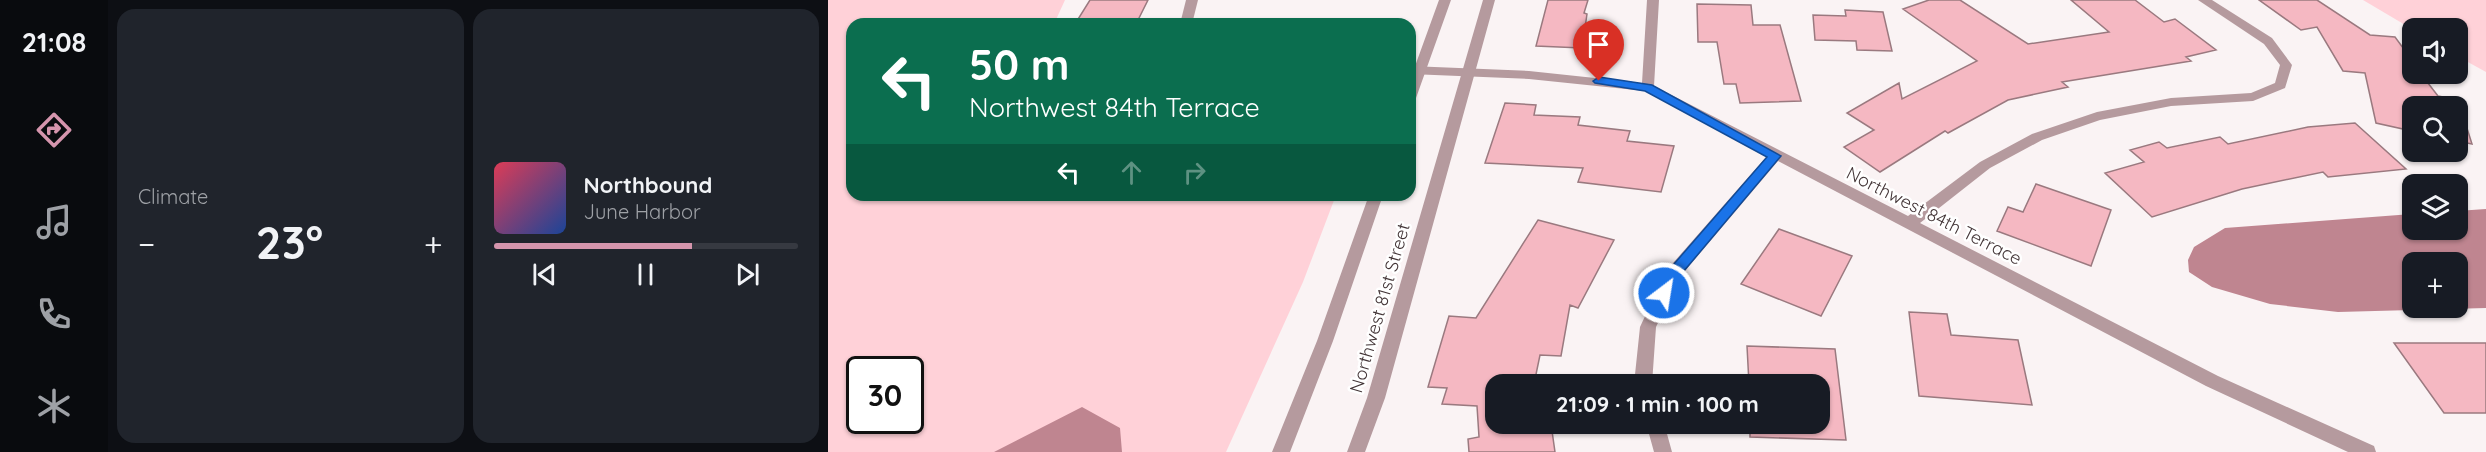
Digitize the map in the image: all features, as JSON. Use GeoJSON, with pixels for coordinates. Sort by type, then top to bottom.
{"type":"FeatureCollection","features":[{"type":"Feature","properties":{"kind":"street"},"geometry":{"type":"LineString","coordinates":[[1188,18],[1192,0]]}},
{"type":"Feature","properties":{"kind":"street"},"geometry":{"type":"LineString","coordinates":[[1416,68],[1445,0]]}},
{"type":"Feature","properties":{"kind":"street","name":"Northwest 81st Street"},"geometry":{"type":"LineString","coordinates":[[1356,452],[1376,398],[1489,0]]}},
{"type":"Feature","properties":{"kind":"street"},"geometry":{"type":"LineString","coordinates":[[1648,88],[1653,0]]}},
{"type":"Feature","properties":{"kind":"street"},"geometry":{"type":"LineString","coordinates":[[1908,224],[1985,165],[2037,137],[2097,116],[2170,102],[2253,97],[2281,85],[2286,65],[2268,41],[2204,0]]}},
{"type":"Feature","properties":{"kind":"street","name":"Northwest 84th Terrace"},"geometry":{"type":"LineString","coordinates":[[1416,70],[1469,71],[1599,81],[1648,88],[2212,381],[2367,452]]}},
{"type":"Feature","properties":{"kind":"street"},"geometry":{"type":"LineString","coordinates":[[1644,374],[1648,327],[1672,276],[1775,156]]}},
{"type":"Feature","properties":{"kind":"street","name":"Northwest 81st Street"},"geometry":{"type":"LineString","coordinates":[[1281,452],[1325,341],[1374,201]]}},
{"type":"Feature","properties":{"kind":"street"},"geometry":{"type":"LineString","coordinates":[[1657,434],[1663,452]]}},
{"type":"Feature","properties":{"kind":"shaded area"},"geometry":{"type":"Polygon","coordinates":[[[828,0],[1065,0],[1057,18],[846,18],[846,201],[1334,201],[1303,282],[1226,452],[828,452],[828,0]]]}},
{"type":"Feature","properties":{"kind":"shaded area"},"geometry":{"type":"Polygon","coordinates":[[[2363,0],[2486,0],[2486,72],[2468,62],[2468,18],[2402,18],[2402,23],[2363,0]]]}},
{"type":"Feature","properties":{"kind":"shaded area"},"geometry":{"type":"Polygon","coordinates":[[[2486,209],[2486,308],[2468,308],[2468,252],[2402,252],[2402,310],[2338,312],[2270,304],[2212,287],[2189,272],[2188,260],[2194,247],[2225,228],[2402,215],[2402,240],[2468,240],[2468,210],[2486,209]]]}},
{"type":"Feature","properties":{"kind":"shaded area"},"geometry":{"type":"Polygon","coordinates":[[[1082,407],[1120,428],[1122,452],[994,452],[1082,407]]]}},
{"type":"Feature","properties":{"kind":"building"},"geometry":{"type":"Polygon","coordinates":[[[1090,0],[1148,0],[1139,18],[1079,18],[1090,0]]]}},
{"type":"Feature","properties":{"kind":"building"},"geometry":{"type":"Polygon","coordinates":[[[1548,0],[1588,0],[1584,13],[1587,14],[1582,48],[1536,46],[1548,0]]]}},
{"type":"Feature","properties":{"kind":"building"},"geometry":{"type":"Polygon","coordinates":[[[1929,0],[1960,0],[2028,44],[2109,32],[2071,0],[2135,0],[2164,22],[2175,19],[2216,50],[2186,57],[2191,61],[2062,82],[2068,87],[2008,100],[1948,133],[1945,131],[1880,172],[1844,147],[1874,130],[1847,113],[1899,83],[1902,99],[1977,61],[1903,9],[1929,0]]]}},
{"type":"Feature","properties":{"kind":"building"},"geometry":{"type":"Polygon","coordinates":[[[2259,0],[2317,0],[2370,35],[2395,37],[2402,46],[2402,84],[2429,84],[2438,96],[2402,96],[2402,129],[2376,123],[2365,73],[2343,71],[2317,27],[2301,30],[2259,0]]]}},
{"type":"Feature","properties":{"kind":"building"},"geometry":{"type":"Polygon","coordinates":[[[1697,4],[1751,5],[1753,25],[1780,25],[1801,101],[1740,103],[1736,84],[1724,84],[1717,42],[1698,42],[1697,4]]]}},
{"type":"Feature","properties":{"kind":"building"},"geometry":{"type":"Polygon","coordinates":[[[1845,10],[1883,12],[1892,51],[1857,50],[1856,41],[1815,40],[1813,15],[1846,16],[1845,10]]]}},
{"type":"Feature","properties":{"kind":"building"},"geometry":{"type":"Polygon","coordinates":[[[1505,103],[1536,105],[1534,115],[1580,117],[1578,125],[1630,131],[1627,141],[1674,146],[1661,192],[1578,182],[1583,168],[1485,163],[1505,103]]]}},
{"type":"Feature","properties":{"kind":"building"},"geometry":{"type":"Polygon","coordinates":[[[2355,123],[2406,169],[2328,177],[2323,172],[2242,189],[2152,217],[2105,173],[2144,162],[2130,150],[2159,142],[2167,148],[2220,137],[2228,144],[2308,127],[2355,123]]]}},
{"type":"Feature","properties":{"kind":"building"},"geometry":{"type":"Polygon","coordinates":[[[2468,131],[2472,144],[2468,143],[2468,131]]]}},
{"type":"Feature","properties":{"kind":"building"},"geometry":{"type":"Polygon","coordinates":[[[2036,184],[2111,210],[2091,266],[1997,231],[2008,207],[2023,212],[2036,184]]]}},
{"type":"Feature","properties":{"kind":"building"},"geometry":{"type":"Polygon","coordinates":[[[1538,220],[1614,240],[1578,308],[1570,305],[1561,356],[1540,355],[1536,374],[1485,374],[1485,434],[1552,434],[1555,452],[1469,452],[1468,439],[1479,437],[1477,406],[1442,404],[1447,388],[1428,387],[1449,316],[1476,318],[1538,220]]]}},
{"type":"Feature","properties":{"kind":"building"},"geometry":{"type":"Polygon","coordinates":[[[1779,229],[1852,256],[1821,316],[1741,284],[1779,229]]]}},
{"type":"Feature","properties":{"kind":"building"},"geometry":{"type":"Polygon","coordinates":[[[1909,312],[1947,314],[1951,335],[2018,340],[2032,405],[1919,396],[1909,312]]]}},
{"type":"Feature","properties":{"kind":"building"},"geometry":{"type":"Polygon","coordinates":[[[2394,343],[2486,343],[2486,413],[2444,413],[2394,343]]]}},
{"type":"Feature","properties":{"kind":"building"},"geometry":{"type":"Polygon","coordinates":[[[1747,346],[1835,349],[1846,440],[1750,437],[1750,434],[1830,434],[1830,374],[1748,374],[1747,346]]]}},
{"type":"Feature","properties":{"kind":"route"},"geometry":{"type":"LineString","coordinates":[[1599,81],[1648,88],[1775,156],[1672,276],[1664,293]]}}]}
